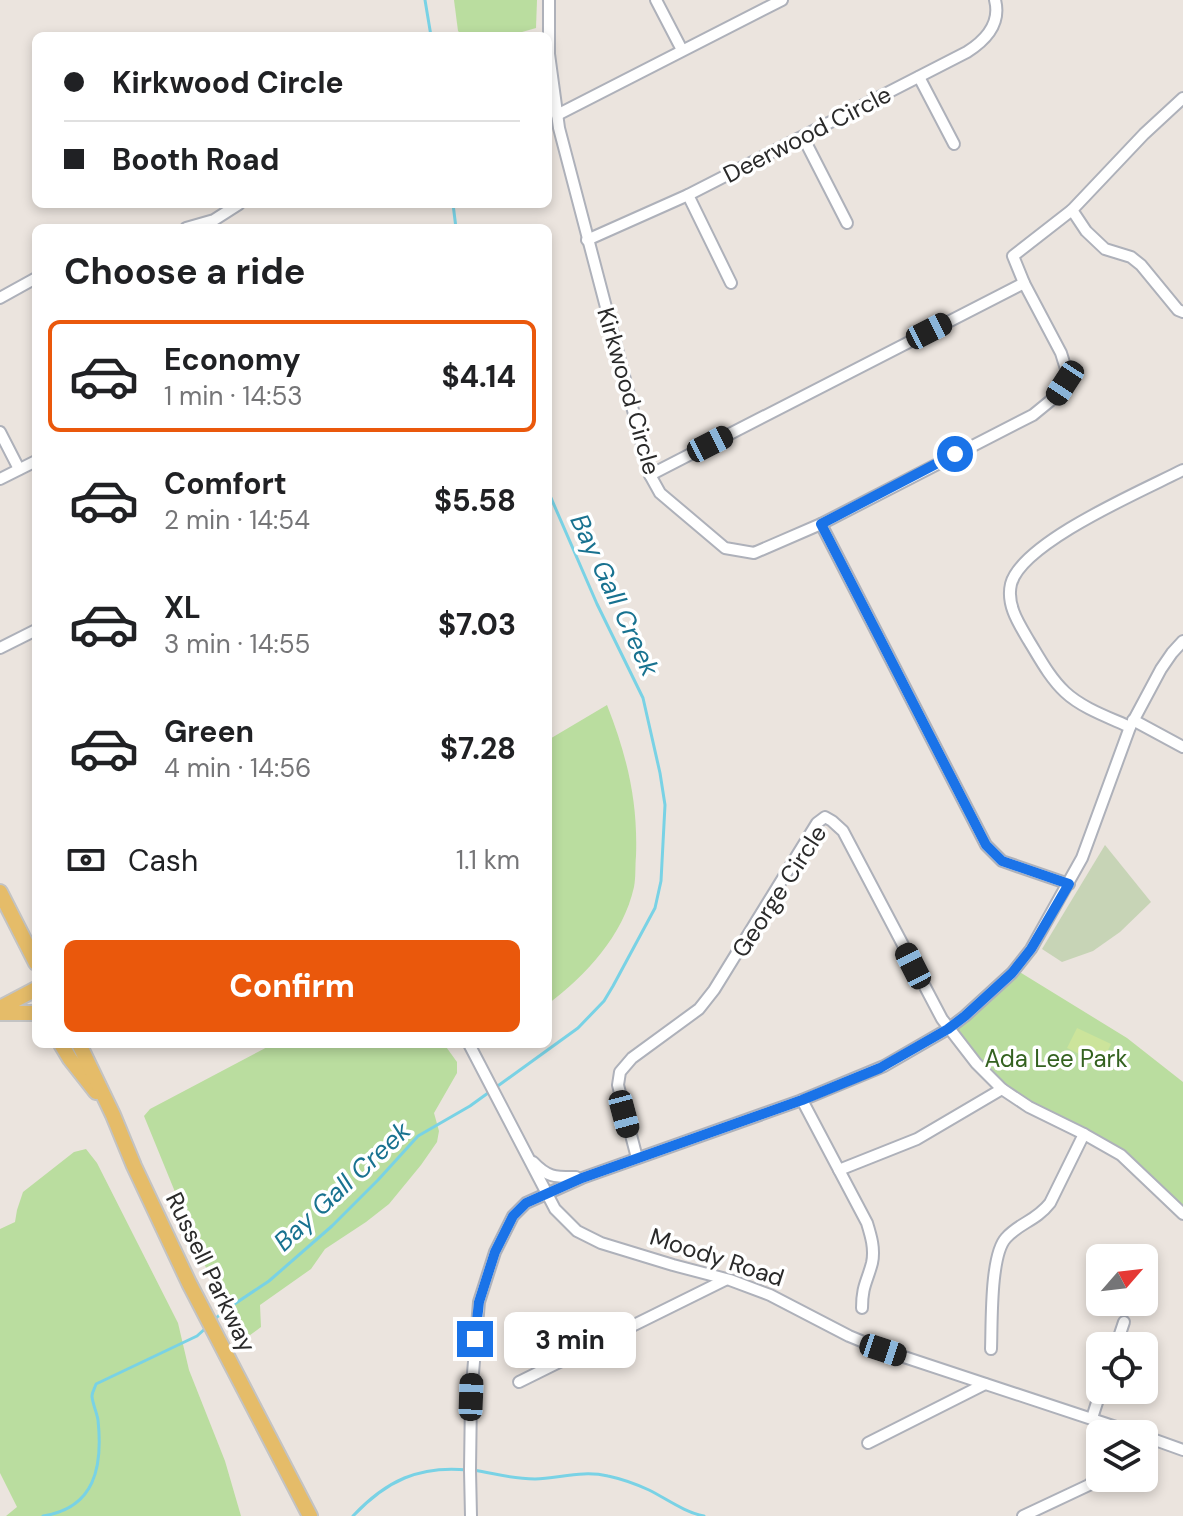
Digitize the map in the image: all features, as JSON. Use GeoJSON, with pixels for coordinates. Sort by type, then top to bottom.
{"type":"FeatureCollection","features":[{"type":"Feature","properties":{"kind":"main road"},"geometry":{"type":"LineString","coordinates":[[0,892],[32,955]]}},
{"type":"Feature","properties":{"kind":"main road"},"geometry":{"type":"LineString","coordinates":[[0,1010],[32,991]]}},
{"type":"Feature","properties":{"kind":"main road"},"geometry":{"type":"LineString","coordinates":[[0,1010],[32,1013]]}},
{"type":"Feature","properties":{"kind":"main road"},"geometry":{"type":"LineString","coordinates":[[63,1048],[113,1115]]}},
{"type":"Feature","properties":{"kind":"main road","name":"Russell Parkway"},"geometry":{"type":"LineString","coordinates":[[81,1048],[189,1283],[310,1516]]}},
{"type":"Feature","properties":{"kind":"street","name":"Kirkwood Circle"},"geometry":{"type":"LineString","coordinates":[[549,0],[549,32]]}},
{"type":"Feature","properties":{"kind":"street"},"geometry":{"type":"LineString","coordinates":[[656,0],[682,50]]}},
{"type":"Feature","properties":{"kind":"street"},"geometry":{"type":"LineString","coordinates":[[557,115],[782,0]]}},
{"type":"Feature","properties":{"kind":"street","name":"Deerwood Circle"},"geometry":{"type":"LineString","coordinates":[[587,240],[688,195],[981,43],[996,19],[995,0]]}},
{"type":"Feature","properties":{"kind":"street","name":"Kirkwood Circle"},"geometry":{"type":"LineString","coordinates":[[552,77],[557,115],[587,240],[650,475],[660,493],[725,548],[754,553],[821,524],[1033,415],[1055,397],[1065,383],[1066,369],[1061,353],[1024,283]]}},
{"type":"Feature","properties":{"kind":"street"},"geometry":{"type":"LineString","coordinates":[[919,77],[954,144]]}},
{"type":"Feature","properties":{"kind":"street"},"geometry":{"type":"LineString","coordinates":[[650,475],[1024,283],[1013,256],[1072,210],[1183,98]]}},
{"type":"Feature","properties":{"kind":"street"},"geometry":{"type":"LineString","coordinates":[[803,137],[847,223]]}},
{"type":"Feature","properties":{"kind":"street"},"geometry":{"type":"LineString","coordinates":[[688,195],[731,283]]}},
{"type":"Feature","properties":{"kind":"street"},"geometry":{"type":"LineString","coordinates":[[216,224],[234,208]]}},
{"type":"Feature","properties":{"kind":"street"},"geometry":{"type":"LineString","coordinates":[[1072,210],[1086,231],[1105,249],[1131,257],[1141,265],[1183,312]]}},
{"type":"Feature","properties":{"kind":"street"},"geometry":{"type":"LineString","coordinates":[[0,298],[32,280]]}},
{"type":"Feature","properties":{"kind":"street"},"geometry":{"type":"LineString","coordinates":[[0,432],[19,469]]}},
{"type":"Feature","properties":{"kind":"street"},"geometry":{"type":"LineString","coordinates":[[0,479],[32,463]]}},
{"type":"Feature","properties":{"kind":"street"},"geometry":{"type":"LineString","coordinates":[[1183,470],[1090,517],[1051,541],[1015,574],[1010,587],[1010,602],[1017,620],[1045,668],[1065,692],[1081,703],[1183,747]]}},
{"type":"Feature","properties":{"kind":"street"},"geometry":{"type":"LineString","coordinates":[[821,524],[986,845],[1002,861],[1069,884]]}},
{"type":"Feature","properties":{"kind":"street"},"geometry":{"type":"LineString","coordinates":[[0,648],[32,632]]}},
{"type":"Feature","properties":{"kind":"street"},"geometry":{"type":"LineString","coordinates":[[471,1516],[471,1397],[479,1302],[495,1252],[513,1216],[526,1203],[582,1178],[802,1100],[884,1066],[965,1016],[1012,973],[1031,949],[1069,884],[1082,858],[1132,724],[1161,669],[1183,641]]}},
{"type":"Feature","properties":{"kind":"street","name":"George Circle"},"geometry":{"type":"LineString","coordinates":[[637,1158],[618,1085],[620,1072],[632,1058],[699,1009],[714,990],[817,823],[825,817],[843,831],[948,1029]]}},
{"type":"Feature","properties":{"kind":"street"},"geometry":{"type":"LineString","coordinates":[[948,1029],[1002,1089],[1037,1112],[1121,1155],[1183,1214]]}},
{"type":"Feature","properties":{"kind":"street","name":"Moody Road"},"geometry":{"type":"LineString","coordinates":[[472,1049],[546,1194],[555,1209],[577,1231],[591,1239],[770,1295],[883,1350],[1098,1420]]}},
{"type":"Feature","properties":{"kind":"street"},"geometry":{"type":"LineString","coordinates":[[839,1170],[917,1139],[1002,1089]]}},
{"type":"Feature","properties":{"kind":"street"},"geometry":{"type":"LineString","coordinates":[[802,1100],[867,1223],[873,1245],[873,1260],[862,1291],[862,1308]]}},
{"type":"Feature","properties":{"kind":"street"},"geometry":{"type":"LineString","coordinates":[[991,1349],[996,1257],[1002,1241],[1043,1212],[1050,1203],[1084,1134]]}},
{"type":"Feature","properties":{"kind":"street"},"geometry":{"type":"LineString","coordinates":[[525,1152],[546,1174],[582,1178]]}},
{"type":"Feature","properties":{"kind":"street"},"geometry":{"type":"LineString","coordinates":[[519,1382],[725,1280]]}},
{"type":"Feature","properties":{"kind":"street"},"geometry":{"type":"LineString","coordinates":[[1121,1332],[1124,1322]]}},
{"type":"Feature","properties":{"kind":"street"},"geometry":{"type":"LineString","coordinates":[[868,1443],[985,1384]]}},
{"type":"Feature","properties":{"kind":"street"},"geometry":{"type":"LineString","coordinates":[[1092,1418],[1096,1404]]}},
{"type":"Feature","properties":{"kind":"street"},"geometry":{"type":"LineString","coordinates":[[1158,1441],[1183,1450]]}},
{"type":"Feature","properties":{"kind":"street"},"geometry":{"type":"LineString","coordinates":[[1023,1516],[1086,1486]]}},
{"type":"Feature","properties":{"kind":"green space"},"geometry":{"type":"Polygon","coordinates":[[[454,0],[537,0],[536,28],[522,32],[458,31],[454,0]]]}},
{"type":"Feature","properties":{"kind":"green space"},"geometry":{"type":"Polygon","coordinates":[[[607,705],[625,761],[633,798],[636,836],[634,887],[621,922],[589,967],[552,1001],[552,738],[607,705]]]}},
{"type":"Feature","properties":{"kind":"green space"},"geometry":{"type":"Polygon","coordinates":[[[1105,845],[1151,902],[1120,932],[1093,951],[1062,962],[1042,949],[1105,845]]]}},
{"type":"Feature","properties":{"kind":"green space","name":"Ada Lee Park"},"geometry":{"type":"Polygon","coordinates":[[[1018,971],[1127,1038],[1183,1082],[1183,1212],[1122,1154],[1004,1087],[952,1030],[1011,981],[1018,971]]]}},
{"type":"Feature","properties":{"kind":"green space"},"geometry":{"type":"Polygon","coordinates":[[[1077,1028],[1111,1044],[1101,1065],[1067,1048],[1077,1028]]]}},
{"type":"Feature","properties":{"kind":"green space"},"geometry":{"type":"Polygon","coordinates":[[[265,1048],[447,1048],[457,1062],[457,1073],[434,1113],[439,1131],[437,1142],[421,1165],[389,1204],[325,1249],[311,1269],[260,1305],[261,1327],[242,1341],[211,1280],[144,1116],[150,1109],[265,1048]]]}},
{"type":"Feature","properties":{"kind":"green space"},"geometry":{"type":"Polygon","coordinates":[[[86,1149],[97,1163],[178,1323],[189,1370],[225,1461],[241,1516],[6,1516],[17,1507],[0,1473],[0,1229],[15,1222],[23,1192],[74,1152],[86,1149]]]}},
{"type":"Feature","properties":{"kind":"waterway","name":"Bay Gall Creek"},"geometry":{"type":"LineString","coordinates":[[425,0],[430,32]]}},
{"type":"Feature","properties":{"kind":"waterway","name":"Bay Gall Creek"},"geometry":{"type":"LineString","coordinates":[[454,208],[456,224]]}},
{"type":"Feature","properties":{"kind":"waterway","name":"Bay Gall Creek"},"geometry":{"type":"LineString","coordinates":[[552,500],[597,604],[643,698],[665,805],[661,881],[655,908],[604,1001],[578,1028],[552,1047]]}},
{"type":"Feature","properties":{"kind":"waterway","name":"Bay Gall Creek"},"geometry":{"type":"LineString","coordinates":[[215,1319],[269,1281],[332,1226],[418,1136],[470,1106],[550,1048]]}},
{"type":"Feature","properties":{"kind":"waterway","name":"Bay Gall Creek"},"geometry":{"type":"LineString","coordinates":[[43,1516],[60,1512],[74,1504],[85,1495],[92,1483],[99,1454],[98,1420],[92,1396],[96,1384],[197,1336],[207,1327]]}},
{"type":"Feature","properties":{"kind":"waterway"},"geometry":{"type":"LineString","coordinates":[[353,1516],[378,1493],[404,1478],[434,1470],[468,1470]]}},
{"type":"Feature","properties":{"kind":"waterway"},"geometry":{"type":"LineString","coordinates":[[474,1470],[526,1479],[599,1474],[624,1480],[704,1516]]}},
{"type":"Feature","properties":{"kind":"route"},"geometry":{"type":"LineString","coordinates":[[475,1339],[479,1302],[495,1252],[513,1216],[526,1203],[582,1178],[802,1100],[880,1068],[948,1029],[1012,973],[1031,949],[1069,884],[1002,861],[986,845],[821,524],[955,454]]}}]}
